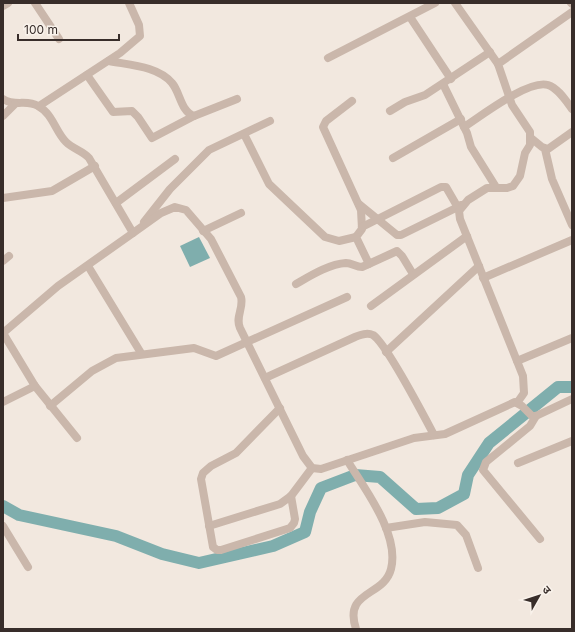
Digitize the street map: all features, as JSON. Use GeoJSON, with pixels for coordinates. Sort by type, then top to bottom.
{"type":"FeatureCollection","features":[{"type":"Feature","properties":{"kind":"street"},"geometry":{"type":"LineString","coordinates":[[3,6],[8,3]]}},
{"type":"Feature","properties":{"kind":"street"},"geometry":{"type":"LineString","coordinates":[[35,3],[59,39]]}},
{"type":"Feature","properties":{"kind":"street"},"geometry":{"type":"LineString","coordinates":[[39,106],[109,61],[140,36],[139,25],[129,3]]}},
{"type":"Feature","properties":{"kind":"street"},"geometry":{"type":"LineString","coordinates":[[328,58],[435,3]]}},
{"type":"Feature","properties":{"kind":"street"},"geometry":{"type":"LineString","coordinates":[[358,203],[397,235],[401,235],[462,205],[487,188],[507,188],[518,181],[531,138],[530,132],[512,105],[498,64],[455,3]]}},
{"type":"Feature","properties":{"kind":"street"},"geometry":{"type":"LineString","coordinates":[[498,64],[571,16]]}},
{"type":"Feature","properties":{"kind":"street"},"geometry":{"type":"LineString","coordinates":[[410,17],[450,79]]}},
{"type":"Feature","properties":{"kind":"street"},"geometry":{"type":"LineString","coordinates":[[390,111],[405,102],[425,95],[490,52]]}},
{"type":"Feature","properties":{"kind":"street"},"geometry":{"type":"LineString","coordinates":[[109,61],[148,69],[161,74],[172,83],[188,113],[194,116]]}},
{"type":"Feature","properties":{"kind":"street"},"geometry":{"type":"LineString","coordinates":[[87,75],[113,112],[132,111],[138,117],[152,138],[194,116],[237,99]]}},
{"type":"Feature","properties":{"kind":"street"},"geometry":{"type":"LineString","coordinates":[[443,84],[464,127],[471,148],[496,187]]}},
{"type":"Feature","properties":{"kind":"street"},"geometry":{"type":"LineString","coordinates":[[464,127],[509,97],[544,84],[554,88],[572,109]]}},
{"type":"Feature","properties":{"kind":"street"},"geometry":{"type":"LineString","coordinates":[[3,99],[15,104],[31,103],[39,106],[52,119],[66,142],[84,152],[95,166],[133,233]]}},
{"type":"Feature","properties":{"kind":"street"},"geometry":{"type":"LineString","coordinates":[[244,134],[269,184],[325,237],[339,241],[356,237],[362,227],[361,210],[323,127],[326,121],[352,101]]}},
{"type":"Feature","properties":{"kind":"street"},"geometry":{"type":"LineString","coordinates":[[3,116],[15,104]]}},
{"type":"Feature","properties":{"kind":"street"},"geometry":{"type":"LineString","coordinates":[[393,158],[460,119]]}},
{"type":"Feature","properties":{"kind":"street"},"geometry":{"type":"LineString","coordinates":[[142,227],[144,220],[170,189],[209,150],[270,121]]}},
{"type":"Feature","properties":{"kind":"street"},"geometry":{"type":"LineString","coordinates":[[545,149],[551,147],[572,132]]}},
{"type":"Feature","properties":{"kind":"street"},"geometry":{"type":"LineString","coordinates":[[531,138],[545,149],[552,179],[572,224]]}},
{"type":"Feature","properties":{"kind":"street"},"geometry":{"type":"LineString","coordinates":[[116,203],[175,159]]}},
{"type":"Feature","properties":{"kind":"street"},"geometry":{"type":"LineString","coordinates":[[3,198],[52,191],[95,166]]}},
{"type":"Feature","properties":{"kind":"street"},"geometry":{"type":"LineString","coordinates":[[362,227],[378,220],[428,192],[441,187],[446,187],[457,206],[462,205]]}},
{"type":"Feature","properties":{"kind":"street"},"geometry":{"type":"LineString","coordinates":[[462,205],[459,211],[460,219],[523,376],[524,393],[520,405]]}},
{"type":"Feature","properties":{"kind":"street"},"geometry":{"type":"LineString","coordinates":[[77,438],[34,386],[3,333],[58,286],[161,213],[175,207],[186,210],[211,240],[241,297],[242,305],[238,323],[305,460],[312,468],[321,469],[414,438],[445,434],[515,402],[534,416]]}},
{"type":"Feature","properties":{"kind":"street"},"geometry":{"type":"LineString","coordinates":[[203,231],[241,213]]}},
{"type":"Feature","properties":{"kind":"street"},"geometry":{"type":"LineString","coordinates":[[371,306],[467,236]]}},
{"type":"Feature","properties":{"kind":"street"},"geometry":{"type":"LineString","coordinates":[[356,237],[369,264]]}},
{"type":"Feature","properties":{"kind":"street"},"geometry":{"type":"LineString","coordinates":[[483,278],[572,240]]}},
{"type":"Feature","properties":{"kind":"street"},"geometry":{"type":"LineString","coordinates":[[296,284],[332,267],[348,263],[357,267],[362,267],[397,251],[402,256],[413,274]]}},
{"type":"Feature","properties":{"kind":"street"},"geometry":{"type":"LineString","coordinates":[[88,266],[141,354]]}},
{"type":"Feature","properties":{"kind":"street"},"geometry":{"type":"LineString","coordinates":[[386,352],[479,266]]}},
{"type":"Feature","properties":{"kind":"street"},"geometry":{"type":"LineString","coordinates":[[50,406],[92,371],[116,358],[194,348],[216,356],[248,343],[347,296]]}},
{"type":"Feature","properties":{"kind":"street"},"geometry":{"type":"LineString","coordinates":[[265,378],[361,334],[373,335],[381,344],[419,405],[434,435]]}},
{"type":"Feature","properties":{"kind":"street"},"geometry":{"type":"LineString","coordinates":[[516,361],[572,338]]}},
{"type":"Feature","properties":{"kind":"street"},"geometry":{"type":"LineString","coordinates":[[3,402],[34,386]]}},
{"type":"Feature","properties":{"kind":"street"},"geometry":{"type":"LineString","coordinates":[[540,538],[482,470],[486,462],[530,426],[534,416],[572,399]]}},
{"type":"Feature","properties":{"kind":"street"},"geometry":{"type":"LineString","coordinates":[[280,408],[236,453],[211,466],[203,473],[201,479],[212,544],[217,550],[287,530],[294,523],[291,496]]}},
{"type":"Feature","properties":{"kind":"street"},"geometry":{"type":"LineString","coordinates":[[518,463],[572,441]]}},
{"type":"Feature","properties":{"kind":"street"},"geometry":{"type":"LineString","coordinates":[[347,460],[376,505],[386,528],[392,554],[391,569],[386,579],[356,604],[353,614],[356,629]]}},
{"type":"Feature","properties":{"kind":"street"},"geometry":{"type":"LineString","coordinates":[[209,526],[275,506],[291,496],[312,468]]}},
{"type":"Feature","properties":{"kind":"street"},"geometry":{"type":"LineString","coordinates":[[386,528],[417,523],[457,525],[466,535],[478,568]]}},
{"type":"Feature","properties":{"kind":"street"},"geometry":{"type":"LineString","coordinates":[[3,526],[28,567]]}},
{"type":"Feature","properties":{"kind":"water"},"geometry":{"type":"Polygon","coordinates":[[[199,237],[210,258],[190,267],[180,246],[199,237]]]}},
{"type":"Feature","properties":{"kind":"waterway"},"geometry":{"type":"LineString","coordinates":[[3,506],[19,515],[116,536],[162,554],[199,563],[273,546],[305,532],[310,512],[321,488],[355,475],[380,477],[416,509],[438,508],[464,494],[468,475],[489,443],[558,387],[572,387]]}}]}
